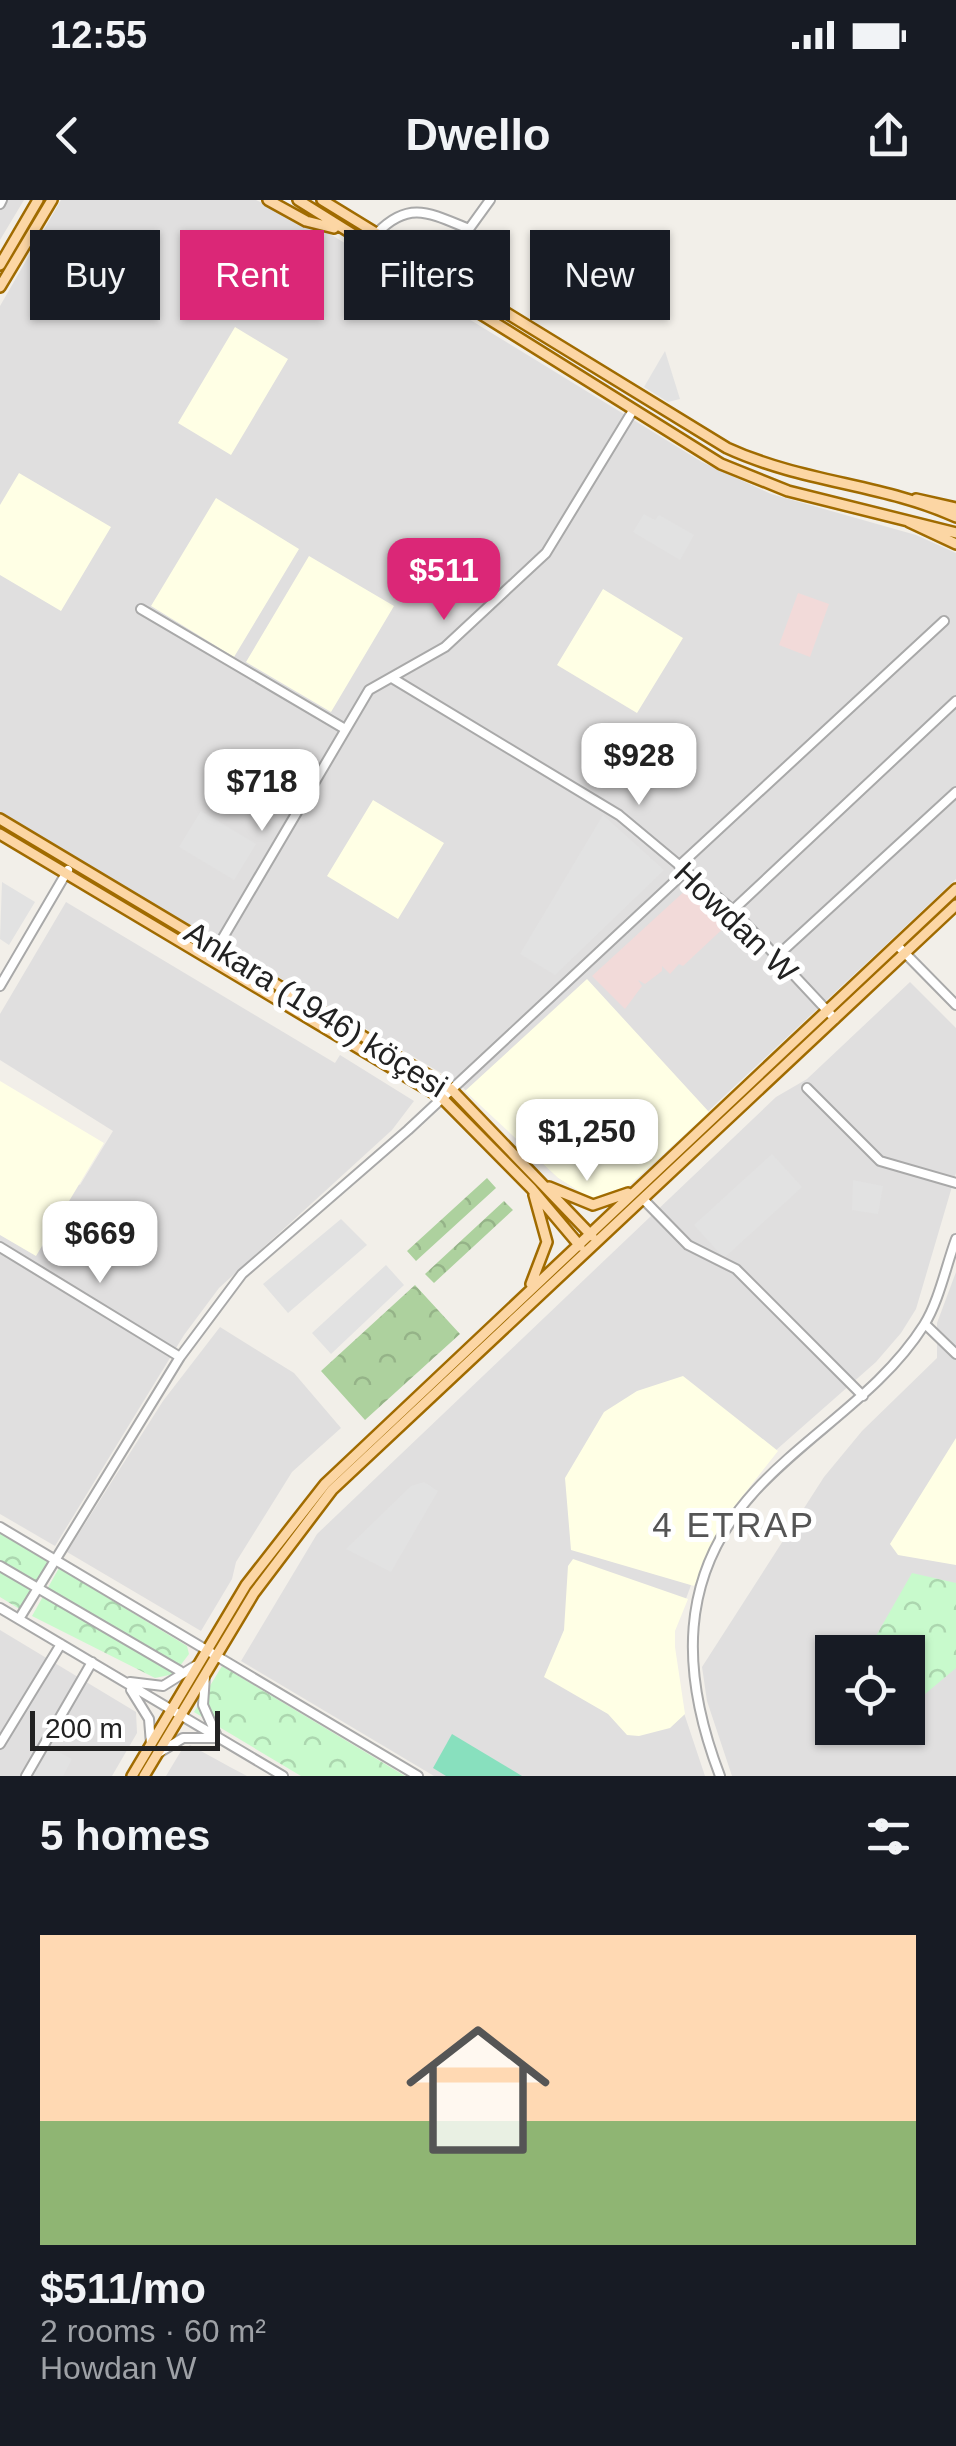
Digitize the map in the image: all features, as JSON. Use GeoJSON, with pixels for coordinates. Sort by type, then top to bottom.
{"type":"FeatureCollection","features":[{"type":"Feature","properties":{"kind":"main road"},"geometry":{"type":"LineString","coordinates":[[0,265],[38,200]]}},
{"type":"Feature","properties":{"kind":"main road"},"geometry":{"type":"LineString","coordinates":[[0,287],[52,200]]}},
{"type":"Feature","properties":{"kind":"main road"},"geometry":{"type":"LineString","coordinates":[[268,200],[306,221],[338,229]]}},
{"type":"Feature","properties":{"kind":"main road"},"geometry":{"type":"LineString","coordinates":[[298,200],[338,229],[700,453],[761,481],[956,533]]}},
{"type":"Feature","properties":{"kind":"main road"},"geometry":{"type":"LineString","coordinates":[[322,200],[372,230]]}},
{"type":"Feature","properties":{"kind":"main road"},"geometry":{"type":"LineString","coordinates":[[336,200],[346,214]]}},
{"type":"Feature","properties":{"kind":"main road"},"geometry":{"type":"LineString","coordinates":[[510,315],[726,448],[801,476],[956,508]]}},
{"type":"Feature","properties":{"kind":"main road"},"geometry":{"type":"LineString","coordinates":[[894,496],[956,517]]}},
{"type":"Feature","properties":{"kind":"main road"},"geometry":{"type":"LineString","coordinates":[[898,516],[956,544]]}},
{"type":"Feature","properties":{"kind":"main road","name":"Ankara (1946) köçesi"},"geometry":{"type":"LineString","coordinates":[[0,819],[451,1089],[535,1184],[586,1252]]}},
{"type":"Feature","properties":{"kind":"main road","name":"Ankara (1946) köçesi"},"geometry":{"type":"LineString","coordinates":[[0,834],[442,1098],[597,1242]]}},
{"type":"Feature","properties":{"kind":"main road"},"geometry":{"type":"LineString","coordinates":[[132,1776],[151,1744],[205,1674],[208,1655],[274,1562],[332,1490],[644,1199],[956,889]]}},
{"type":"Feature","properties":{"kind":"main road"},"geometry":{"type":"LineString","coordinates":[[144,1776],[246,1585],[306,1505],[588,1233],[956,905]]}},
{"type":"Feature","properties":{"kind":"main road"},"geometry":{"type":"LineString","coordinates":[[535,1184],[593,1204],[635,1191]]}},
{"type":"Feature","properties":{"kind":"main road"},"geometry":{"type":"LineString","coordinates":[[528,1290],[547,1242],[535,1184]]}},
{"type":"Feature","properties":{"kind":"street"},"geometry":{"type":"LineString","coordinates":[[380,230],[396,212],[407,207],[440,214],[469,228],[490,200]]}},
{"type":"Feature","properties":{"kind":"street"},"geometry":{"type":"LineString","coordinates":[[211,958],[370,690],[445,647],[546,553],[632,412]]}},
{"type":"Feature","properties":{"kind":"street"},"geometry":{"type":"LineString","coordinates":[[141,609],[345,728]]}},
{"type":"Feature","properties":{"kind":"street"},"geometry":{"type":"LineString","coordinates":[[19,1619],[180,1357],[242,1274],[442,1098],[944,621]]}},
{"type":"Feature","properties":{"kind":"street","name":"Howdan W"},"geometry":{"type":"LineString","coordinates":[[392,678],[618,816],[732,910],[832,1015]]}},
{"type":"Feature","properties":{"kind":"street"},"geometry":{"type":"LineString","coordinates":[[732,910],[956,701]]}},
{"type":"Feature","properties":{"kind":"street"},"geometry":{"type":"LineString","coordinates":[[776,957],[956,792]]}},
{"type":"Feature","properties":{"kind":"street"},"geometry":{"type":"LineString","coordinates":[[0,986],[73,862]]}},
{"type":"Feature","properties":{"kind":"street"},"geometry":{"type":"LineString","coordinates":[[897,944],[956,1006]]}},
{"type":"Feature","properties":{"kind":"street"},"geometry":{"type":"LineString","coordinates":[[807,1088],[880,1161],[956,1183]]}},
{"type":"Feature","properties":{"kind":"street"},"geometry":{"type":"LineString","coordinates":[[644,1199],[688,1244],[736,1268],[863,1396]]}},
{"type":"Feature","properties":{"kind":"street"},"geometry":{"type":"LineString","coordinates":[[720,1776],[697,1700],[689,1648],[698,1590],[731,1524],[756,1490],[863,1396],[925,1324],[956,1240]]}},
{"type":"Feature","properties":{"kind":"street"},"geometry":{"type":"LineString","coordinates":[[0,1247],[180,1357]]}},
{"type":"Feature","properties":{"kind":"street"},"geometry":{"type":"LineString","coordinates":[[925,1324],[956,1354]]}},
{"type":"Feature","properties":{"kind":"street"},"geometry":{"type":"LineString","coordinates":[[0,1527],[208,1655],[418,1776]]}},
{"type":"Feature","properties":{"kind":"street"},"geometry":{"type":"LineString","coordinates":[[0,1566],[180,1670]]}},
{"type":"Feature","properties":{"kind":"street"},"geometry":{"type":"LineString","coordinates":[[0,1608],[283,1776]]}},
{"type":"Feature","properties":{"kind":"street"},"geometry":{"type":"LineString","coordinates":[[0,1744],[61,1644]]}},
{"type":"Feature","properties":{"kind":"street"},"geometry":{"type":"LineString","coordinates":[[121,1680],[170,1684],[208,1655]]}},
{"type":"Feature","properties":{"kind":"street"},"geometry":{"type":"LineString","coordinates":[[26,1776],[92,1662]]}},
{"type":"Feature","properties":{"kind":"street"},"geometry":{"type":"LineString","coordinates":[[205,1674],[202,1705],[218,1738]]}},
{"type":"Feature","properties":{"kind":"street"},"geometry":{"type":"LineString","coordinates":[[121,1680],[144,1708],[151,1744]]}},
{"type":"Feature","properties":{"kind":"street"},"geometry":{"type":"LineString","coordinates":[[157,1754],[183,1738],[218,1738]]}},
{"type":"Feature","properties":{"kind":"shaded area"},"geometry":{"type":"Polygon","coordinates":[[[0,200],[24,200],[0,240],[0,200]]]}},
{"type":"Feature","properties":{"kind":"shaded area"},"geometry":{"type":"Polygon","coordinates":[[[61,200],[256,200],[321,230],[180,230],[180,320],[324,320],[324,231],[344,243],[344,320],[470,320],[702,462],[771,494],[916,535],[956,553],[956,879],[624,1190],[591,1199],[558,1178],[458,1083],[0,813],[0,306],[30,254],[30,320],[160,320],[160,230],[44,230],[61,200]]]}},
{"type":"Feature","properties":{"kind":"shaded area"},"geometry":{"type":"Polygon","coordinates":[[[235,327],[288,359],[231,455],[178,423],[235,327]]]}},
{"type":"Feature","properties":{"kind":"shaded area"},"geometry":{"type":"Polygon","coordinates":[[[665,351],[680,399],[668,402],[644,387],[665,351]]]}},
{"type":"Feature","properties":{"kind":"shaded area"},"geometry":{"type":"Polygon","coordinates":[[[19,473],[111,527],[61,611],[0,575],[0,505],[19,473]]]}},
{"type":"Feature","properties":{"kind":"shaded area"},"geometry":{"type":"Polygon","coordinates":[[[216,498],[299,549],[234,657],[151,606],[216,498]]]}},
{"type":"Feature","properties":{"kind":"shaded area"},"geometry":{"type":"Polygon","coordinates":[[[644,514],[655,520],[659,515],[694,535],[680,560],[633,532],[644,514]]]}},
{"type":"Feature","properties":{"kind":"shaded area"},"geometry":{"type":"Polygon","coordinates":[[[309,556],[394,606],[331,712],[246,662],[309,556]]]}},
{"type":"Feature","properties":{"kind":"shaded area"},"geometry":{"type":"Polygon","coordinates":[[[603,589],[683,638],[637,713],[557,665],[603,589]]]}},
{"type":"Feature","properties":{"kind":"shaded area"},"geometry":{"type":"Polygon","coordinates":[[[798,593],[829,604],[810,657],[779,645],[798,593]]]}},
{"type":"Feature","properties":{"kind":"shaded area"},"geometry":{"type":"Polygon","coordinates":[[[373,800],[444,843],[398,919],[327,876],[373,800]]]}},
{"type":"Feature","properties":{"kind":"shaded area"},"geometry":{"type":"Polygon","coordinates":[[[201,811],[256,844],[234,880],[179,847],[201,811]]]}},
{"type":"Feature","properties":{"kind":"shaded area"},"geometry":{"type":"Polygon","coordinates":[[[603,815],[664,870],[555,975],[520,954],[603,815]]]}},
{"type":"Feature","properties":{"kind":"shaded area"},"geometry":{"type":"Polygon","coordinates":[[[2,882],[35,902],[9,945],[0,939],[2,882]]]}},
{"type":"Feature","properties":{"kind":"shaded area"},"geometry":{"type":"Polygon","coordinates":[[[688,888],[730,922],[683,966],[679,964],[670,974],[662,966],[662,971],[645,984],[638,980],[642,986],[625,1009],[592,976],[688,888]]]}},
{"type":"Feature","properties":{"kind":"shaded area"},"geometry":{"type":"Polygon","coordinates":[[[66,902],[335,1063],[340,1055],[414,1101],[392,1130],[219,1288],[184,1335],[55,1546],[0,1514],[0,1134],[80,1185],[113,1131],[0,1060],[0,1014],[66,902]]]}},
{"type":"Feature","properties":{"kind":"shaded area"},"geometry":{"type":"Polygon","coordinates":[[[587,979],[709,1112],[624,1190],[591,1199],[558,1178],[465,1091],[587,979]]]}},
{"type":"Feature","properties":{"kind":"shaded area"},"geometry":{"type":"Polygon","coordinates":[[[910,982],[956,1028],[956,1173],[916,1309],[901,1333],[876,1362],[775,1451],[708,1539],[673,1634],[679,1698],[705,1776],[434,1776],[241,1661],[317,1534],[776,1097],[807,1079],[910,982]]]}},
{"type":"Feature","properties":{"kind":"shaded area"},"geometry":{"type":"Polygon","coordinates":[[[0,1081],[104,1143],[36,1256],[0,1235],[0,1081]]]}},
{"type":"Feature","properties":{"kind":"shaded area"},"geometry":{"type":"Polygon","coordinates":[[[772,1154],[802,1187],[724,1258],[694,1225],[772,1154]]]}},
{"type":"Feature","properties":{"kind":"shaded area"},"geometry":{"type":"Polygon","coordinates":[[[853,1180],[883,1186],[878,1214],[852,1210],[853,1180]]]}},
{"type":"Feature","properties":{"kind":"shaded area"},"geometry":{"type":"Polygon","coordinates":[[[341,1219],[367,1245],[288,1313],[263,1284],[341,1219]]]}},
{"type":"Feature","properties":{"kind":"shaded area"},"geometry":{"type":"Polygon","coordinates":[[[386,1265],[404,1285],[331,1354],[312,1333],[386,1265]]]}},
{"type":"Feature","properties":{"kind":"shaded area"},"geometry":{"type":"Polygon","coordinates":[[[956,1272],[956,1776],[732,1776],[707,1701],[702,1667],[824,1477],[862,1431],[937,1358],[937,1323],[956,1272]]]}},
{"type":"Feature","properties":{"kind":"shaded area"},"geometry":{"type":"Polygon","coordinates":[[[220,1327],[294,1373],[341,1428],[292,1472],[236,1562],[232,1579],[201,1631],[67,1552],[163,1401],[220,1327]]]}},
{"type":"Feature","properties":{"kind":"shaded area"},"geometry":{"type":"Polygon","coordinates":[[[683,1376],[778,1451],[726,1517],[694,1586],[571,1550],[565,1478],[604,1412],[637,1391],[683,1376]]]}},
{"type":"Feature","properties":{"kind":"shaded area"},"geometry":{"type":"Polygon","coordinates":[[[956,1438],[956,1565],[898,1555],[890,1544],[956,1438]]]}},
{"type":"Feature","properties":{"kind":"shaded area"},"geometry":{"type":"Polygon","coordinates":[[[424,1482],[438,1491],[391,1572],[346,1549],[411,1486],[424,1482]]]}},
{"type":"Feature","properties":{"kind":"shaded area"},"geometry":{"type":"Polygon","coordinates":[[[573,1559],[688,1599],[675,1631],[685,1714],[670,1728],[627,1735],[608,1714],[544,1677],[564,1630],[568,1566],[573,1559]]]}},
{"type":"Feature","properties":{"kind":"shaded area"},"geometry":{"type":"Polygon","coordinates":[[[0,1630],[136,1712],[137,1733],[112,1776],[0,1776],[0,1630]]]}},
{"type":"Feature","properties":{"kind":"shaded area"},"geometry":{"type":"Polygon","coordinates":[[[190,1745],[247,1776],[166,1776],[181,1751],[190,1745]]]}},
{"type":"Feature","properties":{"kind":"shaded area"},"geometry":{"type":"Polygon","coordinates":[[[47,1746],[72,1759],[63,1776],[29,1776],[47,1746]]]}},
{"type":"Feature","properties":{"kind":"green space"},"geometry":{"type":"Polygon","coordinates":[[[487,1178],[496,1188],[416,1261],[407,1251],[487,1178]]]}},
{"type":"Feature","properties":{"kind":"green space"},"geometry":{"type":"Polygon","coordinates":[[[504,1201],[513,1210],[434,1283],[425,1274],[504,1201]]]}},
{"type":"Feature","properties":{"kind":"green space"},"geometry":{"type":"Polygon","coordinates":[[[415,1285],[460,1334],[365,1420],[321,1371],[415,1285]]]}},
{"type":"Feature","properties":{"kind":"green space"},"geometry":{"type":"Polygon","coordinates":[[[0,1533],[51,1562],[21,1610],[0,1597],[0,1533]]]}},
{"type":"Feature","properties":{"kind":"green space"},"geometry":{"type":"Polygon","coordinates":[[[59,1568],[187,1646],[189,1654],[174,1674],[155,1678],[32,1616],[59,1568]]]}},
{"type":"Feature","properties":{"kind":"green space"},"geometry":{"type":"Polygon","coordinates":[[[912,1573],[956,1583],[956,1668],[925,1694],[925,1635],[877,1635],[912,1573]]]}},
{"type":"Feature","properties":{"kind":"green space"},"geometry":{"type":"Polygon","coordinates":[[[222,1666],[405,1776],[301,1776],[194,1712],[222,1666]]]}},
{"type":"Feature","properties":{"kind":"green space"},"geometry":{"type":"Polygon","coordinates":[[[452,1734],[522,1776],[446,1776],[433,1768],[452,1734]]]}},
{"type":"Feature","properties":{"kind":"district","name":"4 ETRAP"},"geometry":{"type":"Point","coordinates":[734,1524]}}]}
